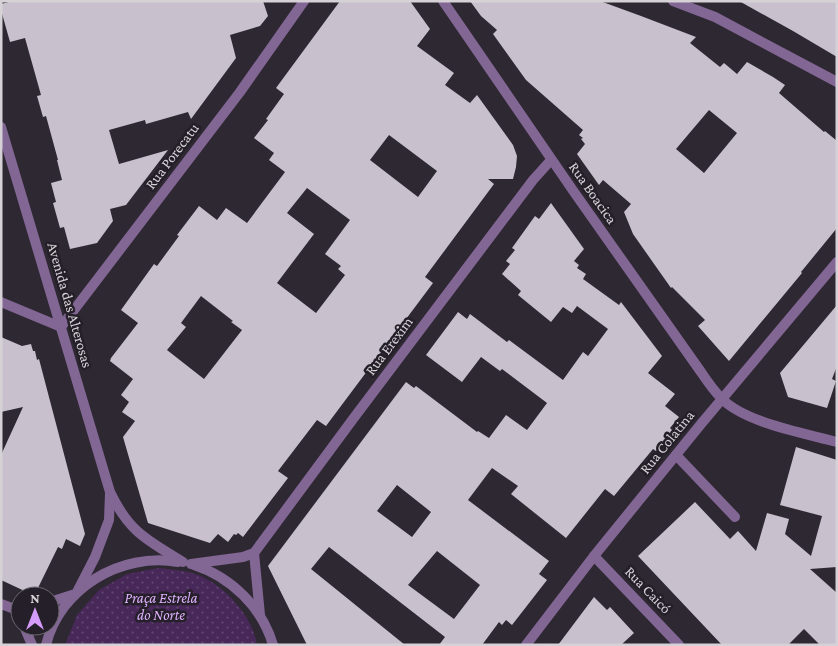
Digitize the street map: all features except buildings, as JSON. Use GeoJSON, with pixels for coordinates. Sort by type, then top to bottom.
{"type":"FeatureCollection","features":[{"type":"Feature","properties":{"kind":"street","name":"Rua Porecatu"},"geometry":{"type":"LineString","coordinates":[[61,327],[240,92],[304,1]]}},
{"type":"Feature","properties":{"kind":"street","name":"Rua Boacica"},"geometry":{"type":"LineString","coordinates":[[443,1],[551,160],[700,372],[723,400],[748,415],[767,423],[837,442]]}},
{"type":"Feature","properties":{"kind":"street"},"geometry":{"type":"LineString","coordinates":[[673,1],[715,17],[837,82]]}},
{"type":"Feature","properties":{"kind":"street","name":"Avenida das Alterosas"},"geometry":{"type":"LineString","coordinates":[[1,127],[110,492],[118,510],[134,529],[187,564]]}},
{"type":"Feature","properties":{"kind":"street","name":"Rua Erexim"},"geometry":{"type":"LineString","coordinates":[[254,553],[533,180],[551,160]]}},
{"type":"Feature","properties":{"kind":"street","name":"Rua Colatina"},"geometry":{"type":"LineString","coordinates":[[526,645],[594,556],[676,455],[837,262]]}},
{"type":"Feature","properties":{"kind":"street"},"geometry":{"type":"LineString","coordinates":[[1,302],[61,327]]}},
{"type":"Feature","properties":{"kind":"street"},"geometry":{"type":"LineString","coordinates":[[676,455],[735,518]]}},
{"type":"Feature","properties":{"kind":"street","name":"Avenida das Alterosas"},"geometry":{"type":"LineString","coordinates":[[77,593],[95,557],[108,520],[110,492]]}},
{"type":"Feature","properties":{"kind":"street"},"geometry":{"type":"LineString","coordinates":[[187,564],[243,557],[254,553],[260,616]]}},
{"type":"Feature","properties":{"kind":"street","name":"Rua Caicó"},"geometry":{"type":"LineString","coordinates":[[594,556],[679,645]]}},
{"type":"Feature","properties":{"kind":"street"},"geometry":{"type":"LineString","coordinates":[[46,645],[54,623],[64,607],[77,593],[93,580],[110,571],[128,564],[147,560],[167,560],[187,564],[205,569],[222,578],[238,590],[260,616],[273,645]]}},
{"type":"Feature","properties":{"kind":"street"},"geometry":{"type":"LineString","coordinates":[[60,599],[77,593]]}},
{"type":"Feature","properties":{"kind":"green space","name":"Praça Estrela do Norte"},"geometry":{"type":"Polygon","coordinates":[[[158,568],[189,572],[201,576],[223,590],[249,621],[257,645],[65,645],[77,615],[99,590],[127,574],[158,568]]]}}]}
